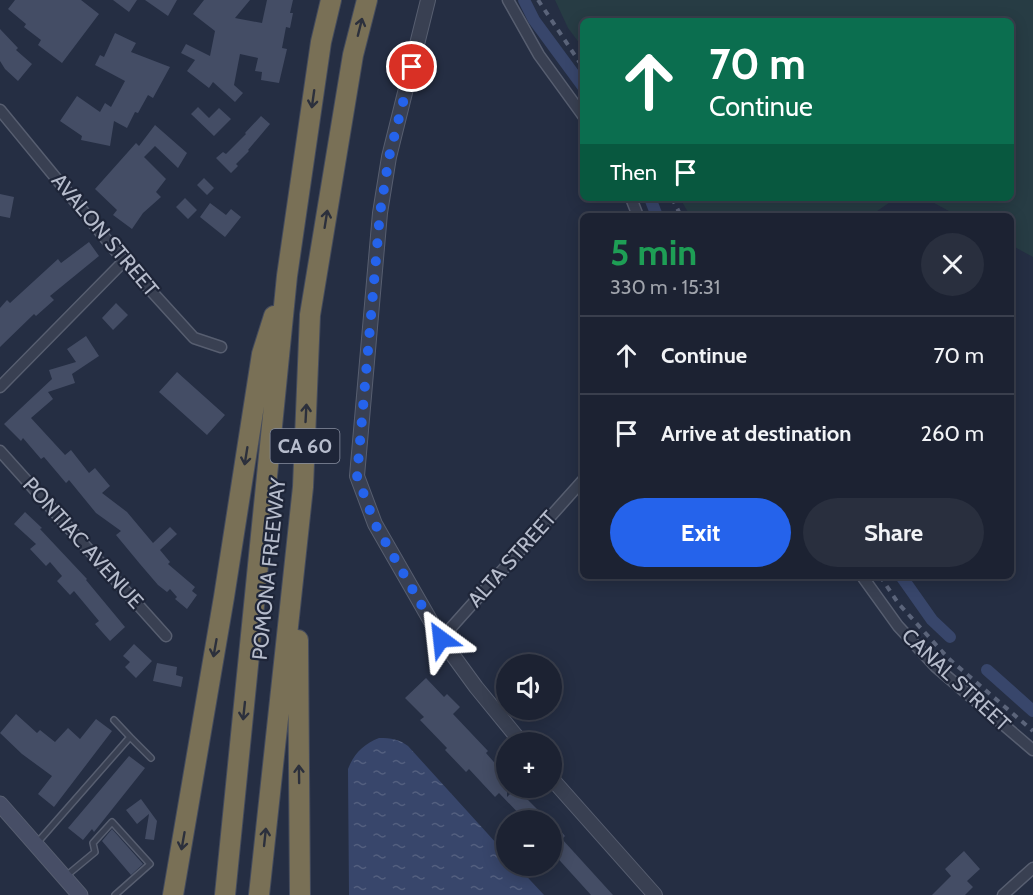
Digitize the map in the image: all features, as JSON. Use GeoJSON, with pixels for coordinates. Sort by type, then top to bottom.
{"type":"FeatureCollection","features":[{"type":"Feature","properties":{"kind":"highway","name":"POMONA FREEWAY"},"geometry":{"type":"LineString","coordinates":[[225,895],[287,276],[321,42],[331,0]]}},
{"type":"Feature","properties":{"kind":"highway","name":"POMONA FREEWAY"},"geometry":{"type":"LineString","coordinates":[[259,895],[303,487],[310,315],[353,55],[367,0]]}},
{"type":"Feature","properties":{"kind":"highway"},"geometry":{"type":"LineString","coordinates":[[173,895],[224,597],[262,354],[287,276]]}},
{"type":"Feature","properties":{"kind":"highway"},"geometry":{"type":"LineString","coordinates":[[300,895],[298,667],[303,487]]}},
{"type":"Feature","properties":{"kind":"main road"},"geometry":{"type":"LineString","coordinates":[[0,804],[80,895]]}},
{"type":"Feature","properties":{"kind":"street"},"geometry":{"type":"LineString","coordinates":[[428,0],[389,157],[380,213],[357,476],[375,524],[441,639],[513,732]]}},
{"type":"Feature","properties":{"kind":"street"},"geometry":{"type":"LineString","coordinates":[[508,0],[539,55],[580,111]]}},
{"type":"Feature","properties":{"kind":"street","name":"AVALON STREET"},"geometry":{"type":"LineString","coordinates":[[0,110],[124,261],[194,338],[221,347]]}},
{"type":"Feature","properties":{"kind":"street"},"geometry":{"type":"LineString","coordinates":[[0,387],[124,261]]}},
{"type":"Feature","properties":{"kind":"street","name":"PONTIAC AVENUE"},"geometry":{"type":"LineString","coordinates":[[0,451],[166,636]]}},
{"type":"Feature","properties":{"kind":"street","name":"ALTA STREET"},"geometry":{"type":"LineString","coordinates":[[441,639],[580,483]]}},
{"type":"Feature","properties":{"kind":"street","name":"CANAL STREET"},"geometry":{"type":"LineString","coordinates":[[864,579],[898,626],[936,667],[1033,750]]}},
{"type":"Feature","properties":{"kind":"street"},"geometry":{"type":"LineString","coordinates":[[562,790],[655,895]]}},
{"type":"Feature","properties":{"kind":"street"},"geometry":{"type":"LineString","coordinates":[[1003,895],[1033,868]]}},
{"type":"Feature","properties":{"kind":"lane"},"geometry":{"type":"LineString","coordinates":[[114,720],[151,759]]}},
{"type":"Feature","properties":{"kind":"lane"},"geometry":{"type":"LineString","coordinates":[[36,844],[130,737]]}},
{"type":"Feature","properties":{"kind":"lane"},"geometry":{"type":"LineString","coordinates":[[65,878],[94,852],[93,843],[112,822],[150,864],[115,895]]}},
{"type":"Feature","properties":{"kind":"shaded area"},"geometry":{"type":"Polygon","coordinates":[[[555,0],[1033,0],[1033,257],[1014,247],[1014,213],[952,213],[930,201],[1014,201],[1014,18],[580,18],[580,44],[568,28],[555,0]]]}},
{"type":"Feature","properties":{"kind":"shaded area"},"geometry":{"type":"Polygon","coordinates":[[[682,201],[892,201],[874,213],[688,213],[682,201]]]}},
{"type":"Feature","properties":{"kind":"water"},"geometry":{"type":"Polygon","coordinates":[[[379,738],[387,738],[395,739],[408,746],[496,843],[496,876],[526,876],[544,895],[349,895],[348,769],[353,758],[369,743],[379,738]]]}},
{"type":"Feature","properties":{"kind":"building"},"geometry":{"type":"Polygon","coordinates":[[[15,0],[81,0],[99,14],[62,63],[38,45],[41,40],[24,27],[26,24],[8,9],[15,0]]]}},
{"type":"Feature","properties":{"kind":"building"},"geometry":{"type":"Polygon","coordinates":[[[113,0],[137,0],[129,12],[113,0]]]}},
{"type":"Feature","properties":{"kind":"building"},"geometry":{"type":"Polygon","coordinates":[[[145,0],[177,0],[168,16],[145,0]]]}},
{"type":"Feature","properties":{"kind":"building"},"geometry":{"type":"Polygon","coordinates":[[[204,0],[250,0],[235,18],[262,23],[267,0],[293,0],[290,28],[286,27],[282,48],[287,49],[279,83],[261,80],[262,72],[255,71],[258,58],[240,54],[234,85],[243,93],[235,102],[213,82],[209,88],[187,71],[195,60],[181,53],[186,44],[210,56],[215,31],[193,14],[204,0]]]}},
{"type":"Feature","properties":{"kind":"building"},"geometry":{"type":"Polygon","coordinates":[[[0,29],[18,48],[16,50],[32,64],[18,81],[0,61],[0,29]]]}},
{"type":"Feature","properties":{"kind":"building"},"geometry":{"type":"Polygon","coordinates":[[[115,33],[136,43],[131,52],[170,67],[153,98],[148,95],[138,113],[135,112],[127,128],[114,121],[110,146],[81,140],[82,136],[60,121],[77,96],[100,112],[105,103],[111,107],[125,81],[95,65],[100,55],[104,57],[115,33]]]}},
{"type":"Feature","properties":{"kind":"building"},"geometry":{"type":"Polygon","coordinates":[[[198,107],[209,118],[219,108],[231,119],[214,136],[191,114],[198,107]]]}},
{"type":"Feature","properties":{"kind":"building"},"geometry":{"type":"Polygon","coordinates":[[[261,116],[270,124],[231,173],[216,158],[223,152],[226,154],[261,116]]]}},
{"type":"Feature","properties":{"kind":"building"},"geometry":{"type":"Polygon","coordinates":[[[155,125],[187,153],[178,168],[155,146],[144,157],[166,179],[156,192],[161,197],[143,213],[132,229],[113,215],[117,210],[95,189],[136,143],[139,146],[155,125]]]}},
{"type":"Feature","properties":{"kind":"building"},"geometry":{"type":"Polygon","coordinates":[[[204,178],[214,188],[207,195],[197,185],[204,178]]]}},
{"type":"Feature","properties":{"kind":"building"},"geometry":{"type":"Polygon","coordinates":[[[0,194],[14,197],[10,218],[0,216],[0,194]]]}},
{"type":"Feature","properties":{"kind":"building"},"geometry":{"type":"Polygon","coordinates":[[[185,198],[197,210],[188,219],[176,207],[185,198]]]}},
{"type":"Feature","properties":{"kind":"building"},"geometry":{"type":"Polygon","coordinates":[[[210,203],[226,215],[231,209],[241,217],[225,237],[200,217],[210,203]]]}},
{"type":"Feature","properties":{"kind":"building"},"geometry":{"type":"Polygon","coordinates":[[[89,242],[99,256],[50,296],[54,300],[36,316],[34,314],[0,347],[0,308],[7,300],[10,303],[58,259],[61,263],[89,242]]]}},
{"type":"Feature","properties":{"kind":"building"},"geometry":{"type":"Polygon","coordinates":[[[116,303],[128,315],[113,330],[102,318],[116,303]]]}},
{"type":"Feature","properties":{"kind":"building"},"geometry":{"type":"Polygon","coordinates":[[[86,336],[99,356],[72,374],[75,383],[48,392],[53,399],[31,418],[65,455],[71,450],[89,473],[95,468],[110,486],[102,493],[127,512],[153,543],[170,527],[177,534],[160,550],[170,562],[168,564],[195,587],[192,591],[197,595],[187,609],[175,599],[177,597],[170,589],[167,592],[158,585],[140,564],[116,535],[121,531],[96,513],[69,480],[66,483],[44,457],[41,459],[23,438],[21,441],[4,424],[52,379],[49,370],[76,362],[67,349],[86,336]]]}},
{"type":"Feature","properties":{"kind":"building"},"geometry":{"type":"Polygon","coordinates":[[[177,372],[225,415],[207,435],[159,392],[177,372]]]}},
{"type":"Feature","properties":{"kind":"building"},"geometry":{"type":"Polygon","coordinates":[[[25,512],[87,579],[125,627],[110,641],[95,624],[99,621],[74,591],[70,595],[57,581],[62,576],[50,562],[46,566],[30,549],[36,544],[14,524],[25,512]]]}},
{"type":"Feature","properties":{"kind":"building"},"geometry":{"type":"Polygon","coordinates":[[[134,644],[152,661],[136,678],[125,667],[130,662],[123,656],[134,644]]]}},
{"type":"Feature","properties":{"kind":"building"},"geometry":{"type":"Polygon","coordinates":[[[157,663],[177,667],[176,675],[183,677],[181,687],[153,681],[157,663]]]}},
{"type":"Feature","properties":{"kind":"building"},"geometry":{"type":"Polygon","coordinates":[[[426,678],[444,697],[447,694],[460,707],[453,714],[488,751],[486,753],[496,764],[495,797],[469,769],[466,772],[445,750],[447,748],[420,720],[424,717],[405,698],[426,678]]]}},
{"type":"Feature","properties":{"kind":"building"},"geometry":{"type":"Polygon","coordinates":[[[16,714],[37,733],[40,730],[55,742],[68,728],[80,739],[96,719],[112,731],[54,807],[38,794],[52,776],[22,754],[0,733],[16,714]]]}},
{"type":"Feature","properties":{"kind":"building"},"geometry":{"type":"Polygon","coordinates":[[[129,756],[145,768],[94,832],[92,829],[83,840],[68,828],[129,756]]]}},
{"type":"Feature","properties":{"kind":"building"},"geometry":{"type":"Polygon","coordinates":[[[504,798],[526,798],[538,810],[515,810],[504,798]]]}},
{"type":"Feature","properties":{"kind":"building"},"geometry":{"type":"Polygon","coordinates":[[[141,799],[157,821],[154,840],[145,839],[149,814],[137,824],[126,810],[141,799]]]}},
{"type":"Feature","properties":{"kind":"building"},"geometry":{"type":"Polygon","coordinates":[[[112,829],[143,864],[131,875],[102,841],[112,829]]]}},
{"type":"Feature","properties":{"kind":"building"},"geometry":{"type":"Polygon","coordinates":[[[562,839],[613,895],[591,895],[562,863],[562,839]]]}},
{"type":"Feature","properties":{"kind":"building"},"geometry":{"type":"Polygon","coordinates":[[[964,851],[980,869],[967,881],[973,887],[965,895],[932,895],[951,876],[945,869],[964,851]]]}},
{"type":"Feature","properties":{"kind":"waterway"},"geometry":{"type":"LineString","coordinates":[[524,0],[534,20],[580,83]]}},
{"type":"Feature","properties":{"kind":"waterway"},"geometry":{"type":"LineString","coordinates":[[651,201],[656,213]]}},
{"type":"Feature","properties":{"kind":"waterway"},"geometry":{"type":"LineString","coordinates":[[903,579],[932,620],[950,637]]}},
{"type":"Feature","properties":{"kind":"waterway"},"geometry":{"type":"LineString","coordinates":[[987,670],[1033,711]]}},
{"type":"Feature","properties":{"kind":"railway"},"geometry":{"type":"LineString","coordinates":[[538,0],[580,63]]}},
{"type":"Feature","properties":{"kind":"railway"},"geometry":{"type":"LineString","coordinates":[[674,201],[680,213]]}},
{"type":"Feature","properties":{"kind":"railway"},"geometry":{"type":"LineString","coordinates":[[882,579],[898,603],[948,658],[1033,731]]}},
{"type":"Feature","properties":{"kind":"route"},"geometry":{"type":"LineString","coordinates":[[412,67],[389,157],[380,213],[357,476],[375,524],[441,639]]}}]}
